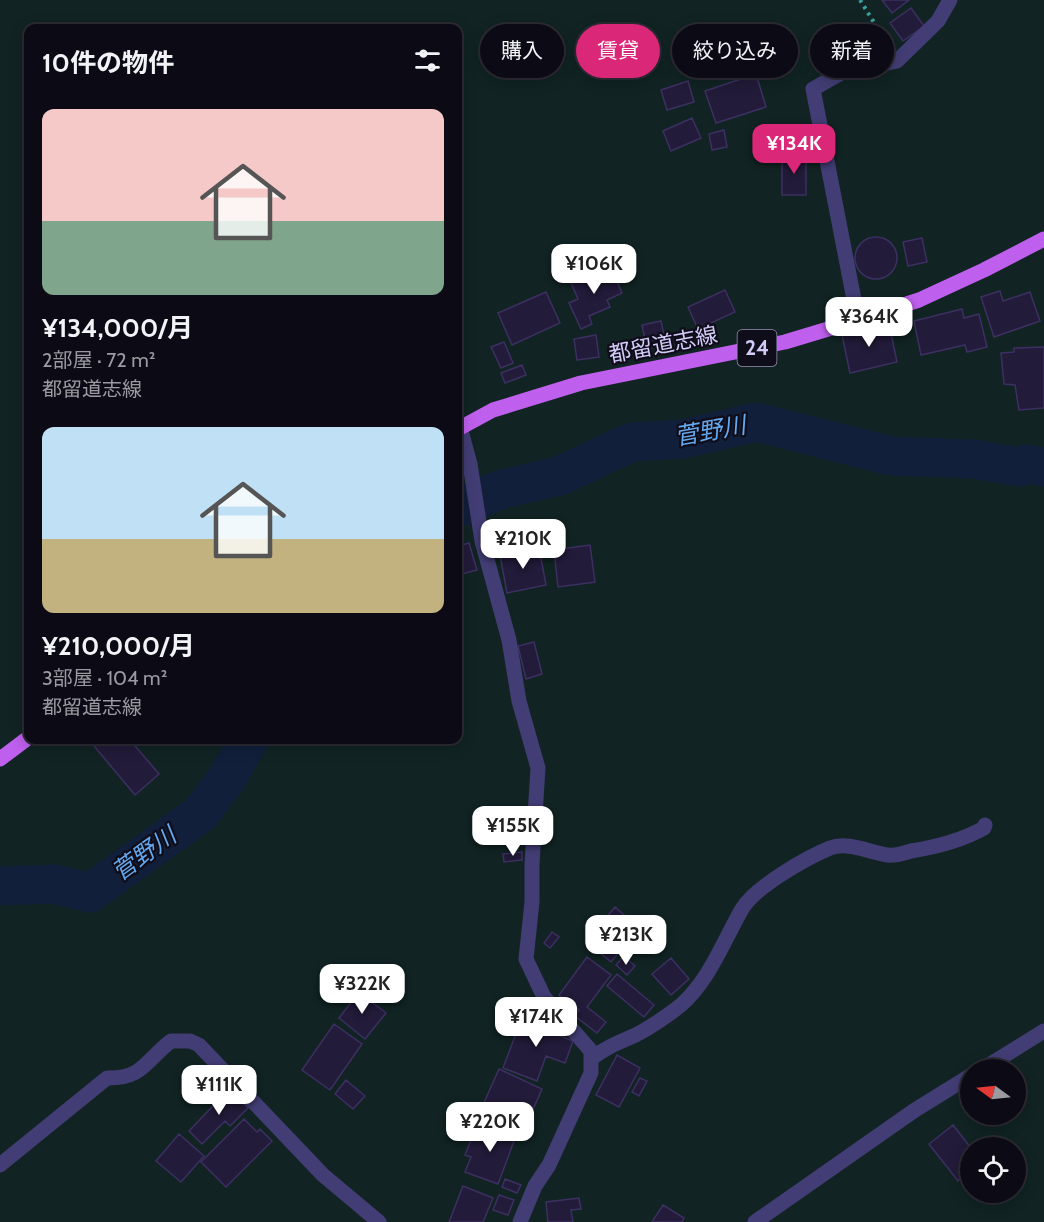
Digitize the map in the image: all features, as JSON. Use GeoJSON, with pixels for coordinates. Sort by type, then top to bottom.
{"type":"FeatureCollection","features":[{"type":"Feature","properties":{"kind":"main road","name":"都留道志線"},"geometry":{"type":"LineString","coordinates":[[462,426],[493,410],[581,383],[785,342],[858,320],[919,300],[1044,239]]}},
{"type":"Feature","properties":{"kind":"main road"},"geometry":{"type":"LineString","coordinates":[[0,759],[24,741]]}},
{"type":"Feature","properties":{"kind":"street"},"geometry":{"type":"LineString","coordinates":[[858,320],[813,89],[841,74],[897,61],[938,21],[950,0]]}},
{"type":"Feature","properties":{"kind":"street"},"geometry":{"type":"LineString","coordinates":[[462,438],[470,464],[482,541],[509,640],[519,701],[537,768],[532,902],[526,959],[544,997],[591,1051],[592,1058],[591,1073],[549,1166],[535,1186],[524,1220]]}},
{"type":"Feature","properties":{"kind":"street"},"geometry":{"type":"LineString","coordinates":[[592,1058],[604,1048],[633,1037],[681,1005],[715,962],[742,909],[758,890],[769,882],[832,847],[846,846],[890,855],[939,846],[973,834],[985,825]]}},
{"type":"Feature","properties":{"kind":"street"},"geometry":{"type":"LineString","coordinates":[[999,1059],[1044,1031]]}},
{"type":"Feature","properties":{"kind":"street"},"geometry":{"type":"LineString","coordinates":[[0,1165],[107,1078],[120,1078],[137,1073],[171,1041],[190,1041],[199,1045],[323,1175],[379,1222]]}},
{"type":"Feature","properties":{"kind":"street"},"geometry":{"type":"LineString","coordinates":[[755,1222],[915,1110],[960,1082]]}},
{"type":"Feature","properties":{"kind":"path"},"geometry":{"type":"LineString","coordinates":[[860,0],[897,61]]}},
{"type":"Feature","properties":{"kind":"shaded area"},"geometry":{"type":"Polygon","coordinates":[[[0,0],[1044,0],[1044,1222],[0,1222],[0,0]]]}},
{"type":"Feature","properties":{"kind":"building"},"geometry":{"type":"Polygon","coordinates":[[[882,0],[909,0],[892,13],[882,0]]]}},
{"type":"Feature","properties":{"kind":"building"},"geometry":{"type":"Polygon","coordinates":[[[911,8],[924,26],[903,41],[894,29],[894,24],[890,23],[911,8]]]}},
{"type":"Feature","properties":{"kind":"building"},"geometry":{"type":"Polygon","coordinates":[[[744,78],[757,78],[766,107],[716,123],[705,91],[744,78]]]}},
{"type":"Feature","properties":{"kind":"building"},"geometry":{"type":"Polygon","coordinates":[[[688,81],[694,102],[667,110],[661,90],[688,81]]]}},
{"type":"Feature","properties":{"kind":"building"},"geometry":{"type":"Polygon","coordinates":[[[692,118],[701,138],[671,151],[663,131],[692,118]]]}},
{"type":"Feature","properties":{"kind":"building"},"geometry":{"type":"Polygon","coordinates":[[[724,130],[727,147],[712,150],[709,134],[724,130]]]}},
{"type":"Feature","properties":{"kind":"building"},"geometry":{"type":"Polygon","coordinates":[[[782,153],[798,153],[798,160],[806,160],[806,195],[782,195],[782,153]]]}},
{"type":"Feature","properties":{"kind":"building"},"geometry":{"type":"Polygon","coordinates":[[[876,237],[891,243],[897,258],[891,273],[876,279],[861,273],[855,258],[861,243],[876,237]]]}},
{"type":"Feature","properties":{"kind":"building"},"geometry":{"type":"Polygon","coordinates":[[[922,238],[927,262],[908,266],[903,242],[922,238]]]}},
{"type":"Feature","properties":{"kind":"building"},"geometry":{"type":"Polygon","coordinates":[[[610,266],[622,293],[607,300],[610,307],[589,316],[592,324],[581,329],[569,303],[578,299],[571,283],[610,266]]]}},
{"type":"Feature","properties":{"kind":"building"},"geometry":{"type":"Polygon","coordinates":[[[725,290],[735,312],[698,329],[688,307],[725,290]]]}},
{"type":"Feature","properties":{"kind":"building"},"geometry":{"type":"Polygon","coordinates":[[[1000,291],[1003,301],[1030,292],[1040,321],[994,337],[981,297],[1000,291]]]}},
{"type":"Feature","properties":{"kind":"building"},"geometry":{"type":"Polygon","coordinates":[[[546,292],[560,323],[512,345],[498,313],[546,292]]]}},
{"type":"Feature","properties":{"kind":"building"},"geometry":{"type":"Polygon","coordinates":[[[962,309],[964,318],[979,314],[987,347],[967,352],[965,345],[921,355],[914,321],[962,309]]]}},
{"type":"Feature","properties":{"kind":"building"},"geometry":{"type":"Polygon","coordinates":[[[661,321],[666,344],[647,349],[642,325],[661,321]]]}},
{"type":"Feature","properties":{"kind":"building"},"geometry":{"type":"Polygon","coordinates":[[[889,324],[897,362],[850,373],[842,335],[889,324]]]}},
{"type":"Feature","properties":{"kind":"building"},"geometry":{"type":"Polygon","coordinates":[[[596,335],[599,357],[577,360],[574,339],[596,335]]]}},
{"type":"Feature","properties":{"kind":"building"},"geometry":{"type":"Polygon","coordinates":[[[504,342],[513,363],[501,368],[491,347],[504,342]]]}},
{"type":"Feature","properties":{"kind":"building"},"geometry":{"type":"Polygon","coordinates":[[[1044,347],[1044,408],[1019,410],[1015,385],[1004,384],[1001,353],[1014,352],[1014,348],[1044,347]]]}},
{"type":"Feature","properties":{"kind":"building"},"geometry":{"type":"Polygon","coordinates":[[[522,365],[526,375],[505,383],[501,373],[522,365]]]}},
{"type":"Feature","properties":{"kind":"building"},"geometry":{"type":"Polygon","coordinates":[[[469,543],[477,570],[462,574],[462,545],[469,543]]]}},
{"type":"Feature","properties":{"kind":"building"},"geometry":{"type":"Polygon","coordinates":[[[590,545],[595,582],[558,587],[554,550],[590,545]]]}},
{"type":"Feature","properties":{"kind":"building"},"geometry":{"type":"Polygon","coordinates":[[[539,548],[546,585],[507,593],[500,555],[539,548]]]}},
{"type":"Feature","properties":{"kind":"building"},"geometry":{"type":"Polygon","coordinates":[[[534,642],[542,674],[526,679],[518,646],[534,642]]]}},
{"type":"Feature","properties":{"kind":"building"},"geometry":{"type":"Polygon","coordinates":[[[92,744],[133,744],[159,774],[135,795],[92,744]]]}},
{"type":"Feature","properties":{"kind":"building"},"geometry":{"type":"Polygon","coordinates":[[[522,852],[522,860],[504,862],[503,854],[522,852]]]}},
{"type":"Feature","properties":{"kind":"building"},"geometry":{"type":"Polygon","coordinates":[[[615,907],[639,928],[611,962],[586,941],[615,907]]]}},
{"type":"Feature","properties":{"kind":"building"},"geometry":{"type":"Polygon","coordinates":[[[552,932],[559,937],[550,948],[544,943],[552,932]]]}},
{"type":"Feature","properties":{"kind":"building"},"geometry":{"type":"Polygon","coordinates":[[[624,956],[635,966],[627,975],[616,965],[624,956]]]}},
{"type":"Feature","properties":{"kind":"building"},"geometry":{"type":"Polygon","coordinates":[[[587,957],[611,975],[587,1007],[606,1022],[597,1033],[575,1016],[579,1010],[559,995],[587,957]]]}},
{"type":"Feature","properties":{"kind":"building"},"geometry":{"type":"Polygon","coordinates":[[[671,958],[689,979],[671,995],[652,974],[671,958]]]}},
{"type":"Feature","properties":{"kind":"building"},"geometry":{"type":"Polygon","coordinates":[[[617,974],[654,1005],[644,1017],[607,986],[617,974]]]}},
{"type":"Feature","properties":{"kind":"building"},"geometry":{"type":"Polygon","coordinates":[[[359,992],[386,1013],[365,1039],[339,1018],[359,992]]]}},
{"type":"Feature","properties":{"kind":"building"},"geometry":{"type":"Polygon","coordinates":[[[523,1015],[558,1028],[555,1034],[573,1041],[565,1063],[546,1056],[537,1081],[503,1068],[523,1015]]]}},
{"type":"Feature","properties":{"kind":"building"},"geometry":{"type":"Polygon","coordinates":[[[334,1024],[362,1044],[330,1090],[302,1070],[334,1024]]]}},
{"type":"Feature","properties":{"kind":"building"},"geometry":{"type":"Polygon","coordinates":[[[617,1055],[640,1068],[619,1107],[596,1095],[617,1055]]]}},
{"type":"Feature","properties":{"kind":"building"},"geometry":{"type":"Polygon","coordinates":[[[499,1069],[542,1089],[526,1125],[497,1112],[494,1120],[479,1114],[499,1069]]]}},
{"type":"Feature","properties":{"kind":"building"},"geometry":{"type":"Polygon","coordinates":[[[640,1078],[647,1081],[639,1096],[632,1092],[640,1078]]]}},
{"type":"Feature","properties":{"kind":"building"},"geometry":{"type":"Polygon","coordinates":[[[346,1080],[365,1096],[353,1109],[335,1094],[346,1080]]]}},
{"type":"Feature","properties":{"kind":"building"},"geometry":{"type":"Polygon","coordinates":[[[229,1089],[248,1108],[230,1126],[225,1121],[202,1144],[189,1131],[229,1089]]]}},
{"type":"Feature","properties":{"kind":"building"},"geometry":{"type":"Polygon","coordinates":[[[244,1119],[257,1132],[260,1129],[272,1141],[226,1187],[201,1162],[244,1119]]]}},
{"type":"Feature","properties":{"kind":"building"},"geometry":{"type":"Polygon","coordinates":[[[491,1123],[517,1133],[498,1184],[465,1172],[471,1157],[465,1155],[473,1135],[484,1140],[491,1123]]]}},
{"type":"Feature","properties":{"kind":"building"},"geometry":{"type":"Polygon","coordinates":[[[953,1125],[962,1137],[960,1137],[960,1179],[958,1181],[929,1144],[953,1125]]]}},
{"type":"Feature","properties":{"kind":"building"},"geometry":{"type":"Polygon","coordinates":[[[179,1134],[204,1156],[181,1182],[156,1161],[179,1134]]]}},
{"type":"Feature","properties":{"kind":"building"},"geometry":{"type":"Polygon","coordinates":[[[505,1179],[521,1185],[517,1193],[502,1187],[505,1179]]]}},
{"type":"Feature","properties":{"kind":"building"},"geometry":{"type":"Polygon","coordinates":[[[463,1186],[493,1198],[483,1222],[449,1222],[463,1186]]]}},
{"type":"Feature","properties":{"kind":"building"},"geometry":{"type":"Polygon","coordinates":[[[499,1195],[514,1200],[508,1215],[493,1210],[499,1195]]]}},
{"type":"Feature","properties":{"kind":"building"},"geometry":{"type":"Polygon","coordinates":[[[579,1198],[581,1209],[571,1210],[573,1222],[548,1222],[546,1202],[579,1198]]]}},
{"type":"Feature","properties":{"kind":"building"},"geometry":{"type":"Polygon","coordinates":[[[663,1205],[684,1218],[682,1222],[652,1222],[663,1205]]]}},
{"type":"Feature","properties":{"kind":"waterway","name":"菅野川"},"geometry":{"type":"LineString","coordinates":[[462,506],[502,489],[559,476],[632,442],[683,439],[756,422],[891,456],[974,459],[1019,467],[1026,464],[1044,467]]}},
{"type":"Feature","properties":{"kind":"waterway","name":"菅野川"},"geometry":{"type":"LineString","coordinates":[[0,886],[55,884],[90,893],[201,813],[227,778],[247,744]]}}]}
